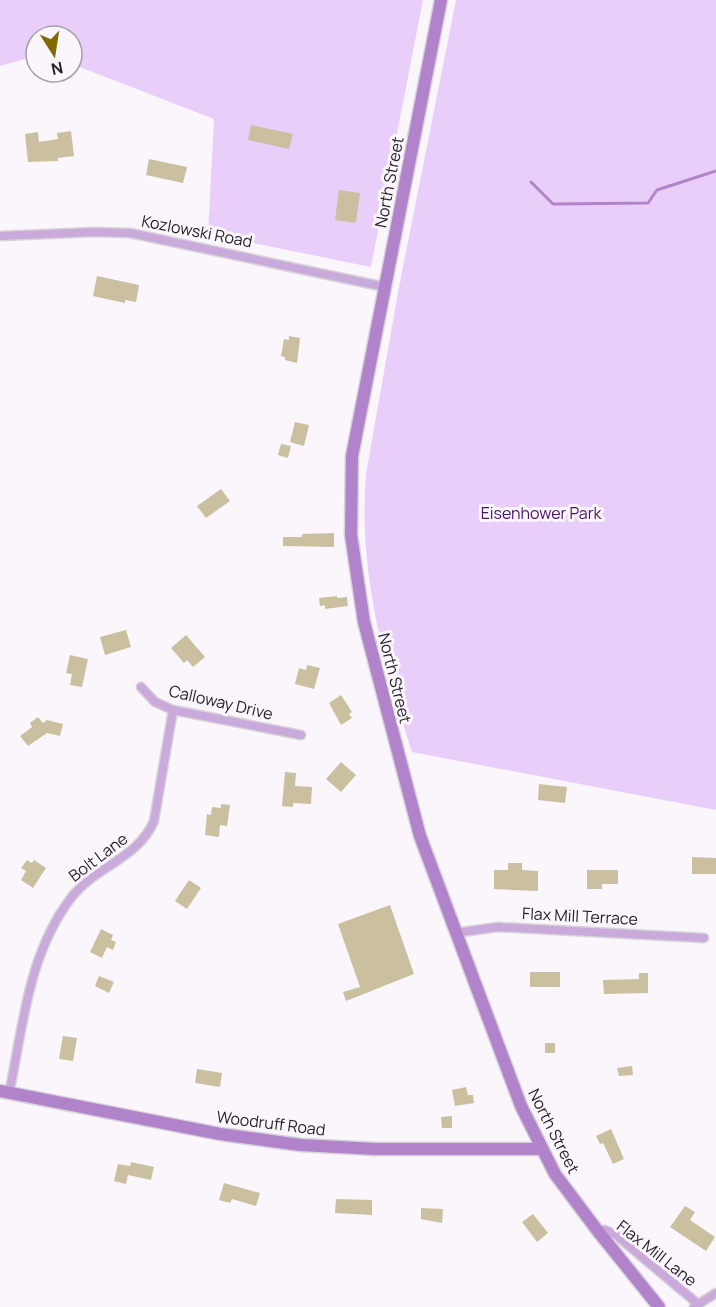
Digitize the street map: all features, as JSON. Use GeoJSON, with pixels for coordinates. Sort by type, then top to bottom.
{"type":"FeatureCollection","features":[{"type":"Feature","properties":{"kind":"main road","name":"North Street"},"geometry":{"type":"LineString","coordinates":[[441,0],[352,456],[351,535],[364,622],[377,679],[420,836],[516,1095],[541,1149],[597,1230],[659,1307]]}},
{"type":"Feature","properties":{"kind":"main road","name":"Woodruff Road"},"geometry":{"type":"LineString","coordinates":[[4,1092],[220,1134],[301,1145],[375,1149],[541,1149]]}},
{"type":"Feature","properties":{"kind":"street","name":"Kozlowski Road"},"geometry":{"type":"LineString","coordinates":[[0,236],[94,232],[130,233],[385,287]]}},
{"type":"Feature","properties":{"kind":"street","name":"Calloway Drive"},"geometry":{"type":"LineString","coordinates":[[141,687],[155,702],[173,710],[300,735]]}},
{"type":"Feature","properties":{"kind":"street","name":"Bolt Lane"},"geometry":{"type":"LineString","coordinates":[[4,1092],[42,946],[72,897],[91,878],[147,837],[154,821],[173,710]]}},
{"type":"Feature","properties":{"kind":"street","name":"Flax Mill Terrace"},"geometry":{"type":"LineString","coordinates":[[455,933],[498,927],[704,938]]}},
{"type":"Feature","properties":{"kind":"street","name":"Flax Mill Lane"},"geometry":{"type":"LineString","coordinates":[[597,1230],[605,1230],[616,1235],[696,1305],[716,1293]]}},
{"type":"Feature","properties":{"kind":"green space"},"geometry":{"type":"Polygon","coordinates":[[[0,0],[423,0],[371,267],[208,234],[214,119],[84,69],[84,24],[24,24],[24,59],[0,66],[0,0]]]}},
{"type":"Feature","properties":{"kind":"green space","name":"Eisenhower Park"},"geometry":{"type":"Polygon","coordinates":[[[456,0],[716,0],[716,810],[412,752],[391,684],[369,580],[364,510],[366,474],[399,287],[456,0]]]}},
{"type":"Feature","properties":{"kind":"building"},"geometry":{"type":"Polygon","coordinates":[[[251,125],[293,134],[289,149],[248,140],[251,125]]]}},
{"type":"Feature","properties":{"kind":"building"},"geometry":{"type":"Polygon","coordinates":[[[71,131],[74,156],[58,158],[58,161],[28,162],[25,134],[38,132],[39,142],[58,139],[57,133],[71,131]]]}},
{"type":"Feature","properties":{"kind":"building"},"geometry":{"type":"Polygon","coordinates":[[[149,159],[187,167],[183,183],[146,175],[149,159]]]}},
{"type":"Feature","properties":{"kind":"building"},"geometry":{"type":"Polygon","coordinates":[[[339,190],[360,193],[356,223],[335,220],[339,190]]]}},
{"type":"Feature","properties":{"kind":"building"},"geometry":{"type":"Polygon","coordinates":[[[97,276],[139,285],[136,302],[125,300],[125,303],[93,296],[97,276]]]}},
{"type":"Feature","properties":{"kind":"building"},"geometry":{"type":"Polygon","coordinates":[[[289,336],[300,338],[297,363],[285,360],[285,357],[281,356],[284,339],[289,340],[289,336]]]}},
{"type":"Feature","properties":{"kind":"building"},"geometry":{"type":"Polygon","coordinates":[[[295,422],[309,425],[304,446],[290,442],[295,422]]]}},
{"type":"Feature","properties":{"kind":"building"},"geometry":{"type":"Polygon","coordinates":[[[281,444],[291,446],[288,458],[278,455],[281,444]]]}},
{"type":"Feature","properties":{"kind":"building"},"geometry":{"type":"Polygon","coordinates":[[[221,489],[230,501],[206,518],[197,506],[221,489]]]}},
{"type":"Feature","properties":{"kind":"building"},"geometry":{"type":"Polygon","coordinates":[[[334,533],[334,547],[283,546],[283,537],[334,533]]]}},
{"type":"Feature","properties":{"kind":"building"},"geometry":{"type":"Polygon","coordinates":[[[337,596],[337,598],[347,597],[348,606],[325,609],[325,605],[320,606],[319,598],[337,596]]]}},
{"type":"Feature","properties":{"kind":"building"},"geometry":{"type":"Polygon","coordinates":[[[126,630],[131,647],[105,655],[100,637],[126,630]]]}},
{"type":"Feature","properties":{"kind":"building"},"geometry":{"type":"Polygon","coordinates":[[[186,635],[205,657],[193,667],[187,660],[184,663],[171,648],[186,635]]]}},
{"type":"Feature","properties":{"kind":"building"},"geometry":{"type":"Polygon","coordinates":[[[70,655],[88,659],[82,687],[70,685],[72,674],[66,673],[70,655]]]}},
{"type":"Feature","properties":{"kind":"building"},"geometry":{"type":"Polygon","coordinates":[[[307,665],[320,668],[314,689],[295,684],[299,668],[306,670],[307,665]]]}},
{"type":"Feature","properties":{"kind":"building"},"geometry":{"type":"Polygon","coordinates":[[[341,695],[352,712],[349,714],[352,718],[341,725],[329,703],[341,695]]]}},
{"type":"Feature","properties":{"kind":"building"},"geometry":{"type":"Polygon","coordinates":[[[38,717],[43,723],[47,720],[63,724],[60,736],[47,733],[28,746],[20,736],[32,727],[30,723],[38,717]]]}},
{"type":"Feature","properties":{"kind":"building"},"geometry":{"type":"Polygon","coordinates":[[[341,762],[356,775],[341,792],[326,779],[341,762]]]}},
{"type":"Feature","properties":{"kind":"building"},"geometry":{"type":"Polygon","coordinates":[[[285,772],[296,773],[295,786],[312,787],[311,804],[293,803],[293,807],[282,806],[285,772]]]}},
{"type":"Feature","properties":{"kind":"building"},"geometry":{"type":"Polygon","coordinates":[[[539,784],[567,787],[565,803],[538,800],[539,784]]]}},
{"type":"Feature","properties":{"kind":"building"},"geometry":{"type":"Polygon","coordinates":[[[221,804],[230,805],[227,826],[220,825],[219,837],[205,835],[207,814],[211,815],[212,807],[221,808],[221,804]]]}},
{"type":"Feature","properties":{"kind":"building"},"geometry":{"type":"Polygon","coordinates":[[[692,857],[716,858],[716,874],[692,874],[692,857]]]}},
{"type":"Feature","properties":{"kind":"building"},"geometry":{"type":"Polygon","coordinates":[[[27,860],[32,863],[34,860],[46,868],[33,888],[21,880],[26,871],[21,868],[27,860]]]}},
{"type":"Feature","properties":{"kind":"building"},"geometry":{"type":"Polygon","coordinates":[[[508,863],[522,863],[522,870],[538,871],[538,891],[494,889],[494,870],[508,870],[508,863]]]}},
{"type":"Feature","properties":{"kind":"building"},"geometry":{"type":"Polygon","coordinates":[[[587,870],[618,870],[618,884],[602,884],[602,889],[587,889],[587,870]]]}},
{"type":"Feature","properties":{"kind":"building"},"geometry":{"type":"Polygon","coordinates":[[[189,880],[201,888],[187,909],[175,901],[189,880]]]}},
{"type":"Feature","properties":{"kind":"building"},"geometry":{"type":"Polygon","coordinates":[[[390,905],[414,974],[346,1001],[343,992],[360,987],[338,924],[390,905]]]}},
{"type":"Feature","properties":{"kind":"building"},"geometry":{"type":"Polygon","coordinates":[[[101,929],[113,935],[111,940],[116,942],[113,950],[107,947],[102,958],[90,952],[101,929]]]}},
{"type":"Feature","properties":{"kind":"building"},"geometry":{"type":"Polygon","coordinates":[[[530,972],[560,972],[560,987],[530,987],[530,972]]]}},
{"type":"Feature","properties":{"kind":"building"},"geometry":{"type":"Polygon","coordinates":[[[639,973],[648,973],[648,993],[604,994],[603,980],[639,979],[639,973]]]}},
{"type":"Feature","properties":{"kind":"building"},"geometry":{"type":"Polygon","coordinates":[[[99,976],[114,982],[109,993],[95,986],[99,976]]]}},
{"type":"Feature","properties":{"kind":"building"},"geometry":{"type":"Polygon","coordinates":[[[63,1036],[77,1038],[73,1061],[59,1059],[63,1036]]]}},
{"type":"Feature","properties":{"kind":"building"},"geometry":{"type":"Polygon","coordinates":[[[545,1043],[555,1043],[555,1053],[545,1053],[545,1043]]]}},
{"type":"Feature","properties":{"kind":"building"},"geometry":{"type":"Polygon","coordinates":[[[632,1066],[633,1075],[619,1076],[617,1068],[632,1066]]]}},
{"type":"Feature","properties":{"kind":"building"},"geometry":{"type":"Polygon","coordinates":[[[197,1069],[222,1073],[220,1087],[195,1083],[197,1069]]]}},
{"type":"Feature","properties":{"kind":"building"},"geometry":{"type":"Polygon","coordinates":[[[466,1087],[468,1095],[473,1095],[474,1103],[455,1106],[452,1090],[466,1087]]]}},
{"type":"Feature","properties":{"kind":"building"},"geometry":{"type":"Polygon","coordinates":[[[452,1116],[452,1128],[442,1128],[441,1117],[452,1116]]]}},
{"type":"Feature","properties":{"kind":"building"},"geometry":{"type":"Polygon","coordinates":[[[611,1129],[624,1159],[613,1164],[603,1143],[600,1144],[596,1136],[611,1129]]]}},
{"type":"Feature","properties":{"kind":"building"},"geometry":{"type":"Polygon","coordinates":[[[131,1162],[154,1167],[151,1180],[128,1175],[126,1184],[114,1181],[118,1164],[130,1166],[131,1162]]]}},
{"type":"Feature","properties":{"kind":"building"},"geometry":{"type":"Polygon","coordinates":[[[224,1183],[260,1193],[256,1206],[232,1199],[230,1203],[219,1200],[224,1183]]]}},
{"type":"Feature","properties":{"kind":"building"},"geometry":{"type":"Polygon","coordinates":[[[336,1199],[372,1200],[372,1215],[335,1213],[336,1199]]]}},
{"type":"Feature","properties":{"kind":"building"},"geometry":{"type":"Polygon","coordinates":[[[685,1206],[695,1212],[690,1220],[715,1237],[706,1251],[670,1227],[685,1206]]]}},
{"type":"Feature","properties":{"kind":"building"},"geometry":{"type":"Polygon","coordinates":[[[421,1208],[443,1209],[442,1223],[421,1219],[421,1208]]]}},
{"type":"Feature","properties":{"kind":"building"},"geometry":{"type":"Polygon","coordinates":[[[533,1214],[548,1233],[537,1242],[522,1222],[533,1214]]]}},
{"type":"Feature","properties":{"kind":"waterway"},"geometry":{"type":"LineString","coordinates":[[531,182],[553,204],[648,203],[657,190],[716,171]]}}]}
